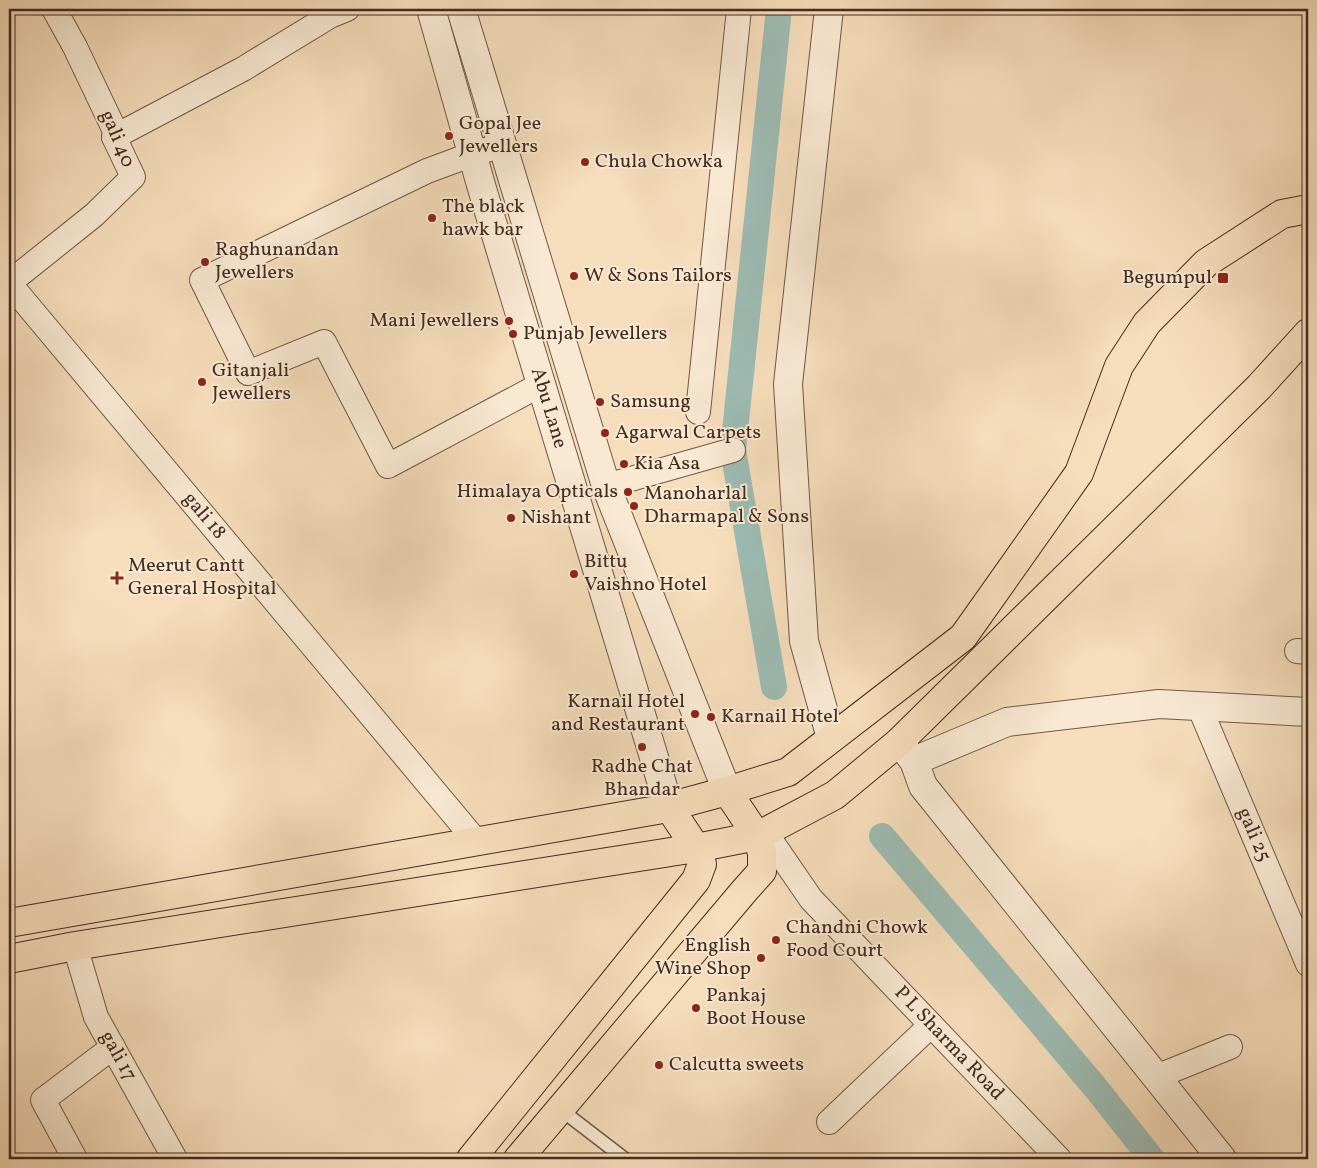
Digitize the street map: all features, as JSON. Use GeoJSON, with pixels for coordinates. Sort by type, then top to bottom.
{"type":"FeatureCollection","features":[{"type":"Feature","properties":{"kind":"main road"},"geometry":{"type":"LineString","coordinates":[[9,922],[669,807],[788,772],[963,638],[1079,473],[1119,366],[1147,323],[1206,264],[1282,214],[1308,210]]}},
{"type":"Feature","properties":{"kind":"main road"},"geometry":{"type":"LineString","coordinates":[[9,959],[75,946],[696,848],[761,834],[835,795],[906,752],[1259,387],[1308,333]]}},
{"type":"Feature","properties":{"kind":"main road"},"geometry":{"type":"LineString","coordinates":[[518,1159],[762,871],[761,834],[727,791]]}},
{"type":"Feature","properties":{"kind":"main road"},"geometry":{"type":"LineString","coordinates":[[471,1159],[696,880],[702,864],[696,848],[669,807]]}},
{"type":"Feature","properties":{"kind":"street","name":"gali 40"},"geometry":{"type":"LineString","coordinates":[[9,283],[94,215],[133,177],[114,137],[116,133],[75,47],[54,9]]}},
{"type":"Feature","properties":{"kind":"street"},"geometry":{"type":"LineString","coordinates":[[114,137],[243,69],[330,16],[347,9]]}},
{"type":"Feature","properties":{"kind":"street","name":"Abu Lane"},"geometry":{"type":"LineString","coordinates":[[431,9],[669,807]]}},
{"type":"Feature","properties":{"kind":"street","name":"Abu Lane"},"geometry":{"type":"LineString","coordinates":[[461,9],[606,486],[727,791]]}},
{"type":"Feature","properties":{"kind":"street"},"geometry":{"type":"LineString","coordinates":[[698,412],[739,9]]}},
{"type":"Feature","properties":{"kind":"street"},"geometry":{"type":"LineString","coordinates":[[829,9],[788,384],[804,642],[831,738]]}},
{"type":"Feature","properties":{"kind":"street"},"geometry":{"type":"LineString","coordinates":[[502,145],[428,170],[202,280],[248,373],[324,342],[388,466],[542,384]]}},
{"type":"Feature","properties":{"kind":"street","name":"gali 18"},"geometry":{"type":"LineString","coordinates":[[9,283],[476,842]]}},
{"type":"Feature","properties":{"kind":"street"},"geometry":{"type":"LineString","coordinates":[[606,486],[733,450]]}},
{"type":"Feature","properties":{"kind":"street"},"geometry":{"type":"LineString","coordinates":[[1222,1159],[923,786],[906,752],[1007,722],[1159,704],[1308,712]]}},
{"type":"Feature","properties":{"kind":"street","name":"gali 25"},"geometry":{"type":"LineString","coordinates":[[1199,706],[1308,964]]}},
{"type":"Feature","properties":{"kind":"street","name":"P L Sharma Road"},"geometry":{"type":"LineString","coordinates":[[761,834],[811,899],[1060,1159]]}},
{"type":"Feature","properties":{"kind":"street","name":"gali 17"},"geometry":{"type":"LineString","coordinates":[[75,946],[96,1017],[175,1159]]}},
{"type":"Feature","properties":{"kind":"street"},"geometry":{"type":"LineString","coordinates":[[829,1122],[931,1025]]}},
{"type":"Feature","properties":{"kind":"street"},"geometry":{"type":"LineString","coordinates":[[75,1159],[43,1100],[113,1047]]}},
{"type":"Feature","properties":{"kind":"street"},"geometry":{"type":"LineString","coordinates":[[1156,1077],[1230,1047]]}},
{"type":"Feature","properties":{"kind":"lane"},"geometry":{"type":"LineString","coordinates":[[560,1109],[625,1159]]}},
{"type":"Feature","properties":{"kind":"waterway"},"geometry":{"type":"LineString","coordinates":[[774,687],[733,450],[779,9]]}},
{"type":"Feature","properties":{"kind":"waterway"},"geometry":{"type":"LineString","coordinates":[[882,836],[1095,1087],[1152,1159]]}},
{"type":"Feature","properties":{"kind":"place","name":"Gopal Jee Jewellers"},"geometry":{"type":"Point","coordinates":[449,136]}},
{"type":"Feature","properties":{"kind":"place","name":"Chula Chowka"},"geometry":{"type":"Point","coordinates":[585,162]}},
{"type":"Feature","properties":{"kind":"place","name":"The black hawk bar"},"geometry":{"type":"Point","coordinates":[432,218]}},
{"type":"Feature","properties":{"kind":"place","name":"Raghunandan Jewellers"},"geometry":{"type":"Point","coordinates":[205,262]}},
{"type":"Feature","properties":{"kind":"place","name":"W & Sons Tailors"},"geometry":{"type":"Point","coordinates":[574,276]}},
{"type":"Feature","properties":{"kind":"place","name":"Begumpul"},"geometry":{"type":"Point","coordinates":[1223,278]}},
{"type":"Feature","properties":{"kind":"place","name":"Mani Jewellers"},"geometry":{"type":"Point","coordinates":[509,321]}},
{"type":"Feature","properties":{"kind":"place","name":"Punjab Jewellers"},"geometry":{"type":"Point","coordinates":[513,334]}},
{"type":"Feature","properties":{"kind":"place","name":"Gitanjali Jewellers"},"geometry":{"type":"Point","coordinates":[202,382]}},
{"type":"Feature","properties":{"kind":"place","name":"Samsung"},"geometry":{"type":"Point","coordinates":[600,402]}},
{"type":"Feature","properties":{"kind":"place","name":"Agarwal Carpets"},"geometry":{"type":"Point","coordinates":[605,433]}},
{"type":"Feature","properties":{"kind":"place","name":"Kia Asa"},"geometry":{"type":"Point","coordinates":[624,464]}},
{"type":"Feature","properties":{"kind":"place","name":"Himalaya Opticals"},"geometry":{"type":"Point","coordinates":[628,492]}},
{"type":"Feature","properties":{"kind":"place","name":"Manoharlal Dharmapal & Sons"},"geometry":{"type":"Point","coordinates":[634,506]}},
{"type":"Feature","properties":{"kind":"place","name":"Nishant"},"geometry":{"type":"Point","coordinates":[511,518]}},
{"type":"Feature","properties":{"kind":"place","name":"Bittu Vaishno Hotel"},"geometry":{"type":"Point","coordinates":[574,574]}},
{"type":"Feature","properties":{"kind":"place","name":"Meerut Cantt General Hospital"},"geometry":{"type":"Point","coordinates":[117,578]}},
{"type":"Feature","properties":{"kind":"place","name":"Karnail Hotel and Restaurant"},"geometry":{"type":"Point","coordinates":[695,714]}},
{"type":"Feature","properties":{"kind":"place","name":"Karnail Hotel"},"geometry":{"type":"Point","coordinates":[711,717]}},
{"type":"Feature","properties":{"kind":"place","name":"Radhe Chat Bhandar"},"geometry":{"type":"Point","coordinates":[642,747]}},
{"type":"Feature","properties":{"kind":"place","name":"Chandni Chowk Food Court"},"geometry":{"type":"Point","coordinates":[776,940]}},
{"type":"Feature","properties":{"kind":"place","name":"English Wine Shop"},"geometry":{"type":"Point","coordinates":[761,958]}},
{"type":"Feature","properties":{"kind":"place","name":"Pankaj Boot House"},"geometry":{"type":"Point","coordinates":[696,1008]}},
{"type":"Feature","properties":{"kind":"place","name":"Calcutta sweets"},"geometry":{"type":"Point","coordinates":[659,1065]}}]}
